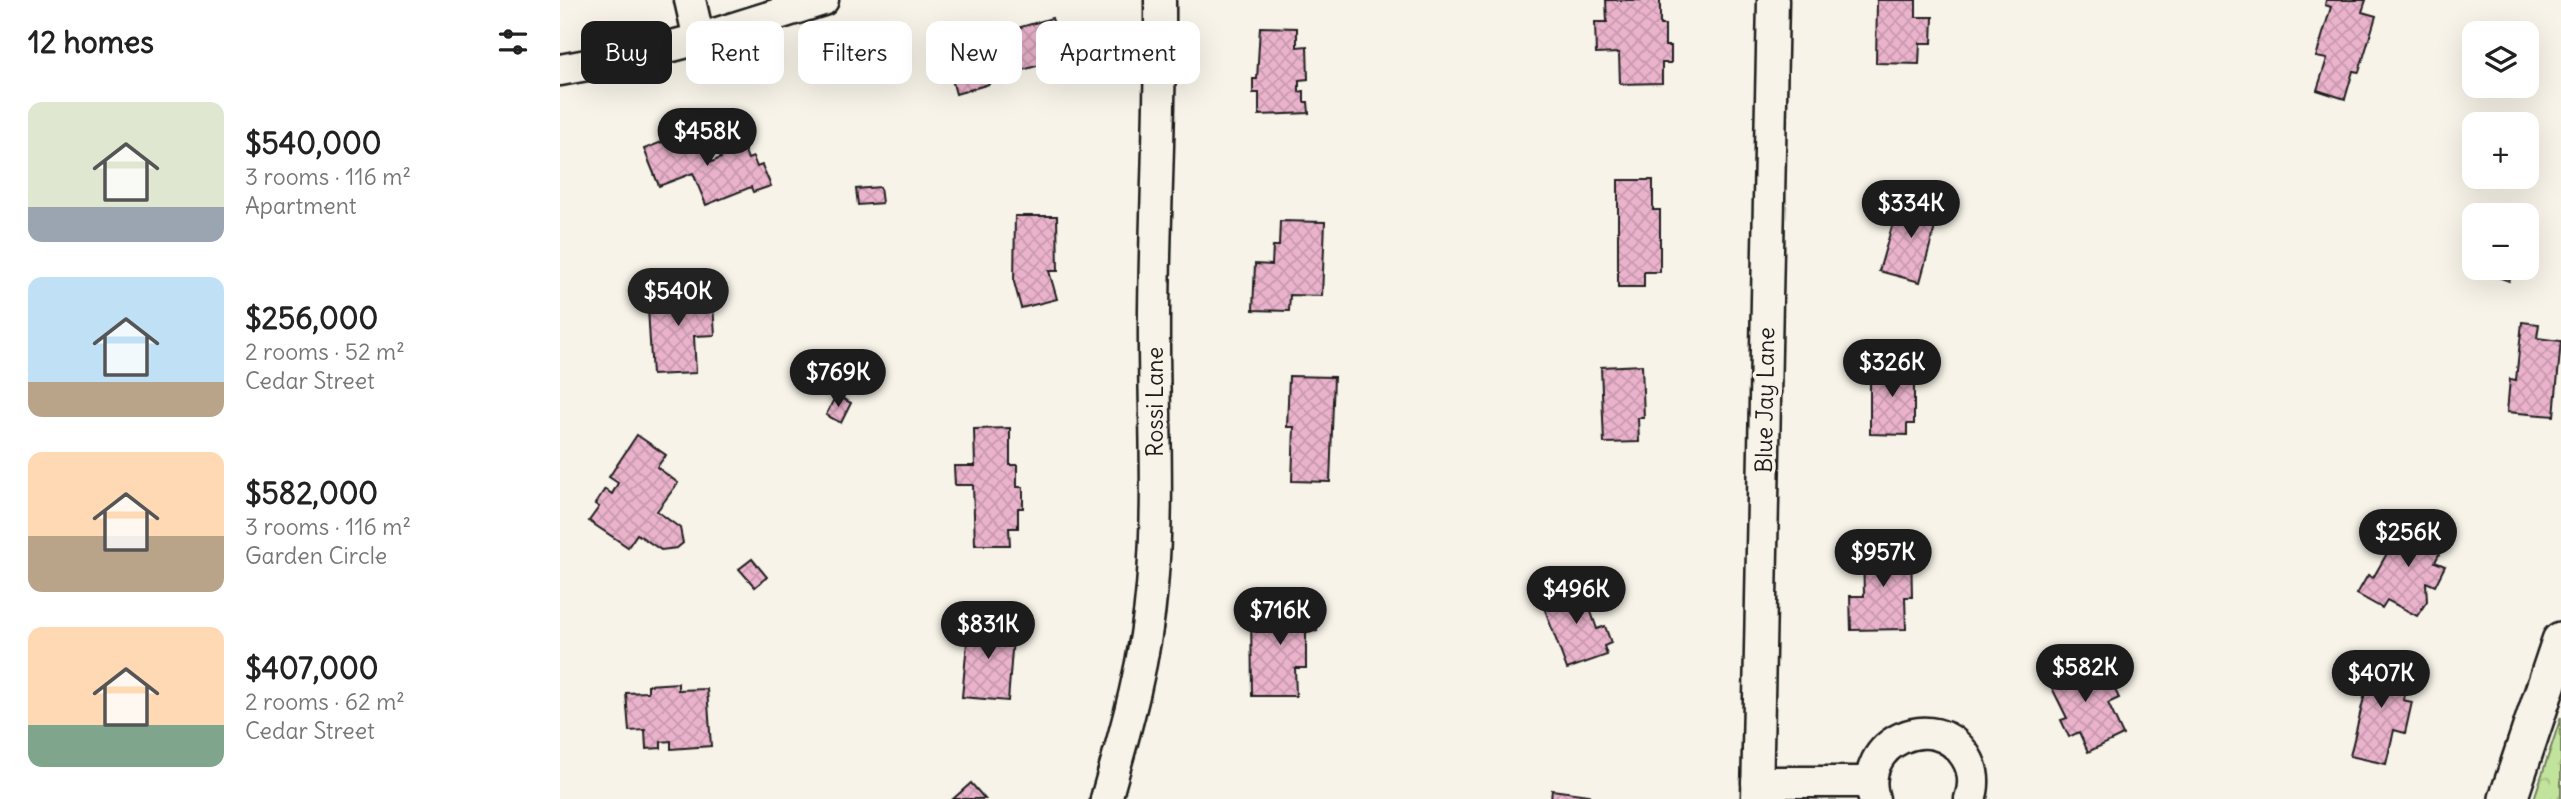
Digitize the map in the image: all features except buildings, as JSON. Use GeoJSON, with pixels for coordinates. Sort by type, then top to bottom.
{"type":"FeatureCollection","features":[{"type":"Feature","properties":{"kind":"street"},"geometry":{"type":"LineString","coordinates":[[690,0],[695,21]]}},
{"type":"Feature","properties":{"kind":"street"},"geometry":{"type":"LineString","coordinates":[[758,21],[823,0]]}},
{"type":"Feature","properties":{"kind":"street","name":"Rossi Lane"},"geometry":{"type":"LineString","coordinates":[[1106,799],[1136,692],[1147,632],[1156,529],[1154,311],[1160,0]]}},
{"type":"Feature","properties":{"kind":"street","name":"Blue Jay Lane"},"geometry":{"type":"LineString","coordinates":[[1757,790],[1773,0]]}},
{"type":"Feature","properties":{"kind":"street"},"geometry":{"type":"LineString","coordinates":[[560,70],[686,43]]}},
{"type":"Feature","properties":{"kind":"street"},"geometry":{"type":"LineString","coordinates":[[2508,799],[2561,641]]}},
{"type":"Feature","properties":{"kind":"street"},"geometry":{"type":"LineString","coordinates":[[1757,790],[1873,791],[1876,762],[1888,745],[1906,735],[1927,733],[1947,738],[1963,752],[1972,771],[1970,799]]}},
{"type":"Feature","properties":{"kind":"green space"},"geometry":{"type":"Polygon","coordinates":[[[2561,717],[2561,799],[2534,799],[2561,717]]]}}]}
